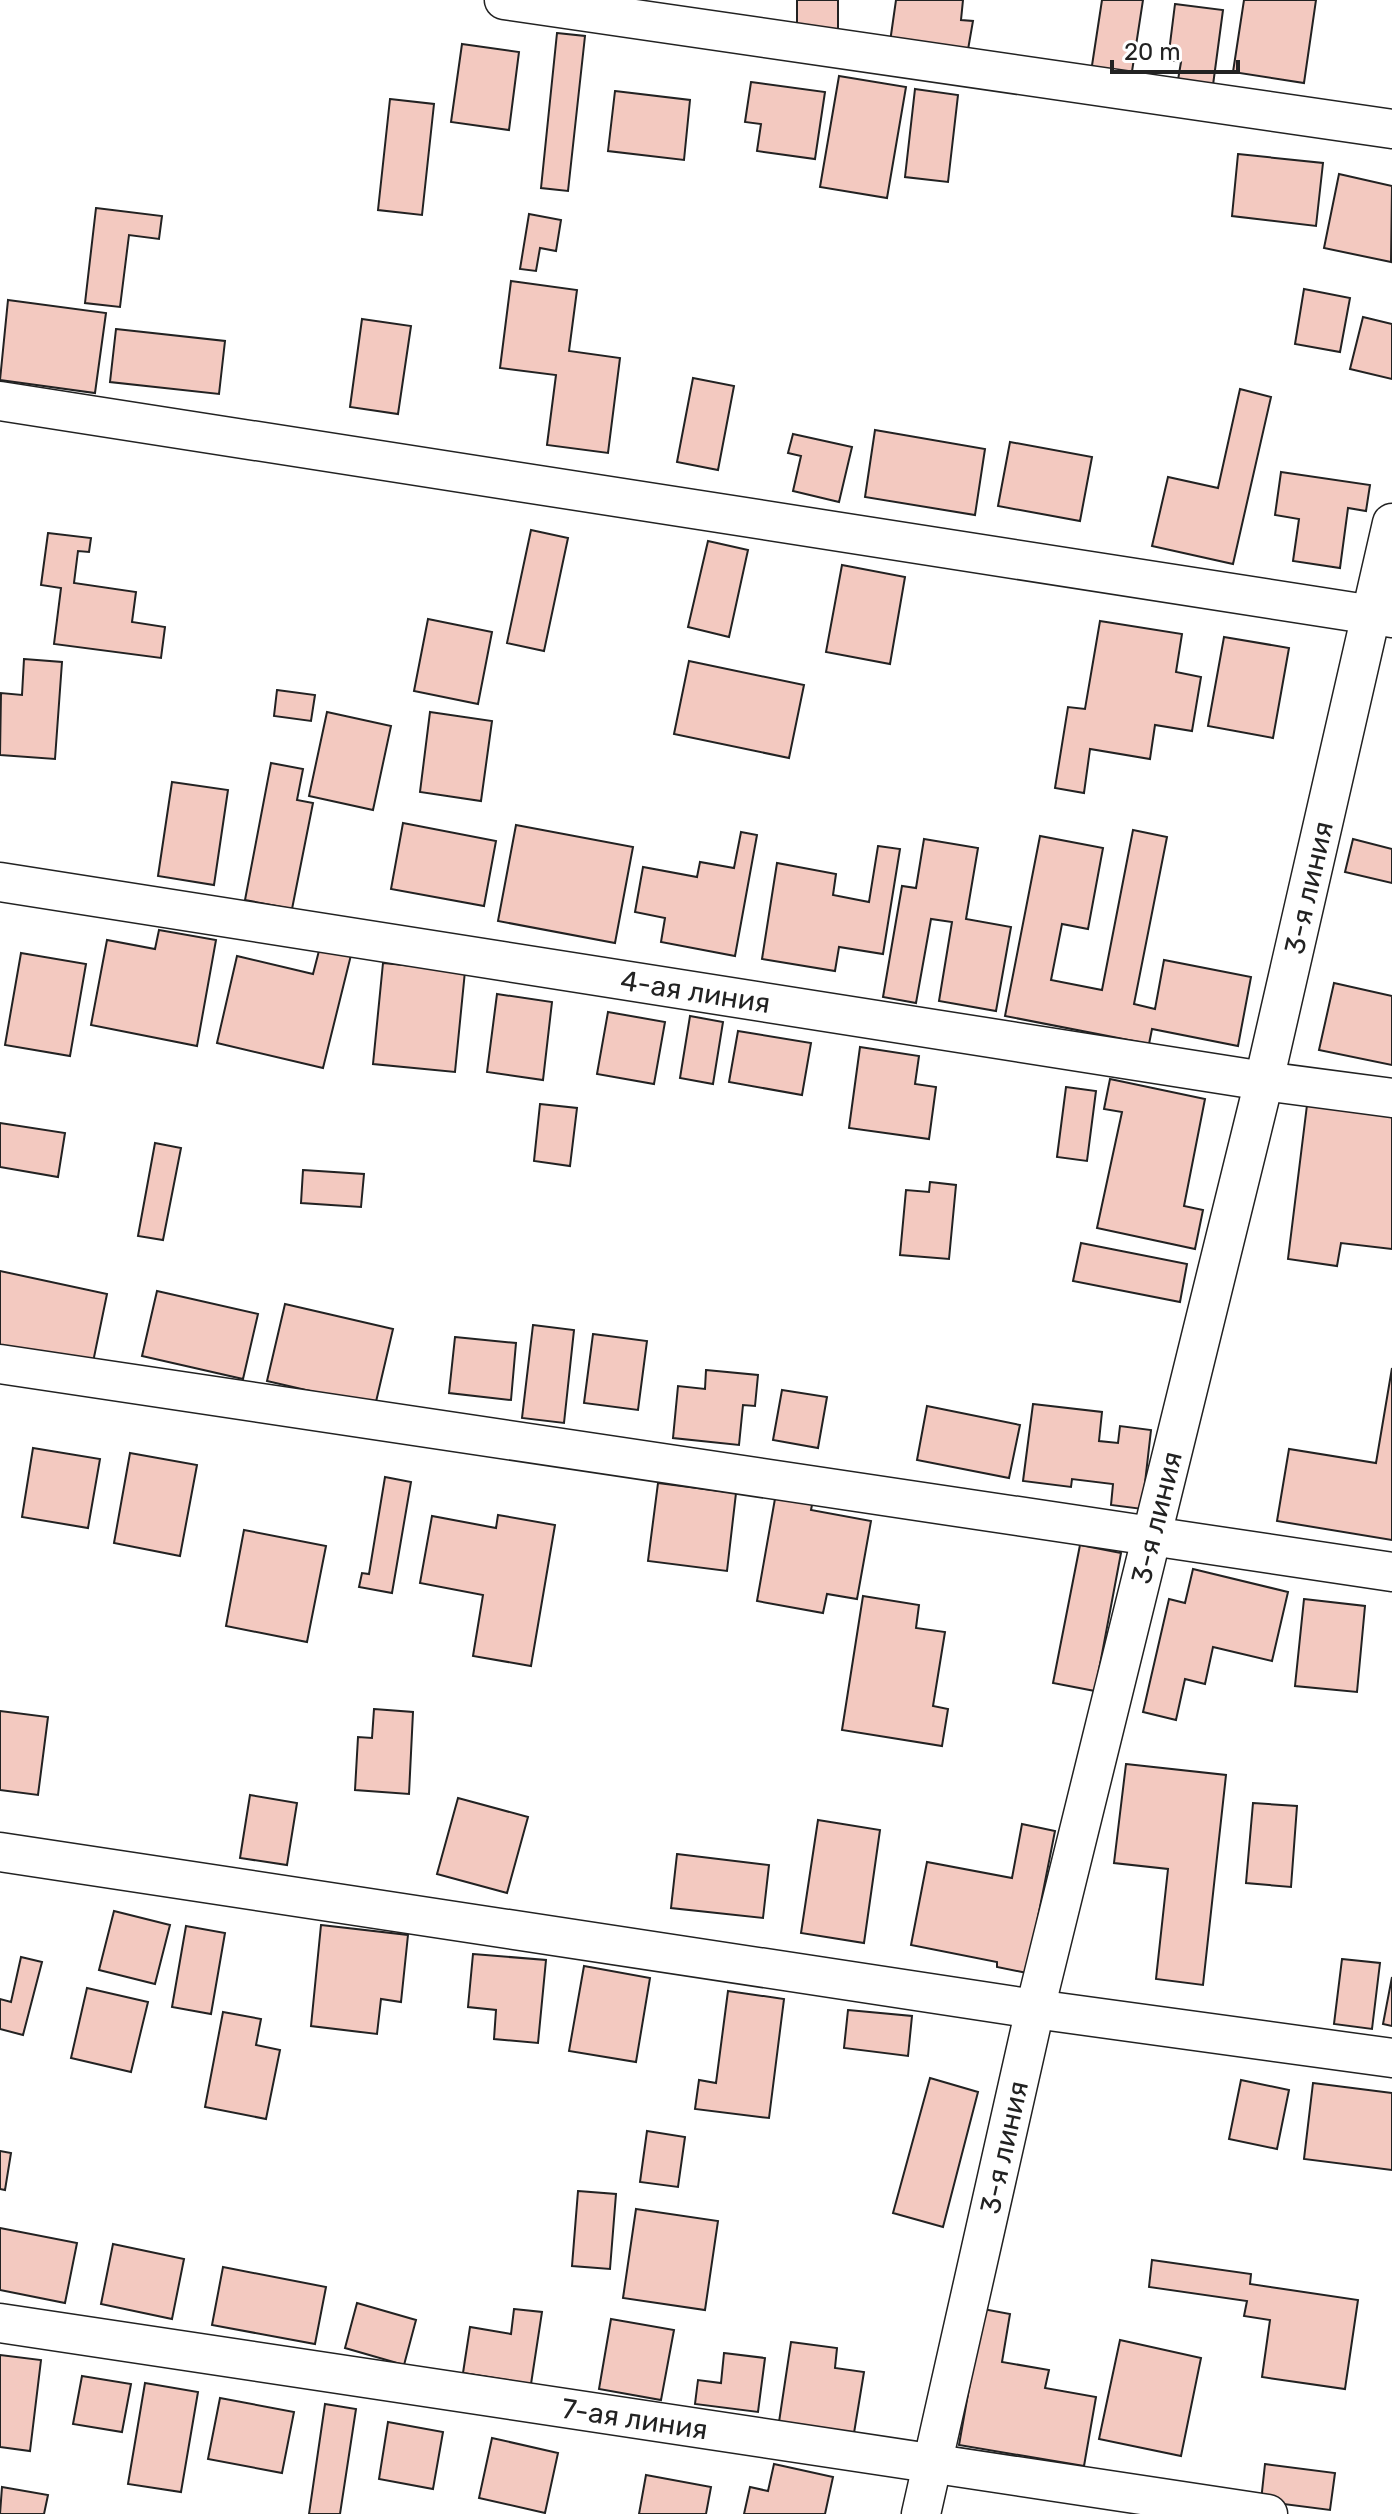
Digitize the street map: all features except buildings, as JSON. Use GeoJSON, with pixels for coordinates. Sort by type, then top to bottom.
{"type":"FeatureCollection","features":[{"type":"Feature","properties":{"kind":"street"},"geometry":{"type":"LineString","coordinates":[[504,0],[1392,129]]}},
{"type":"Feature","properties":{"kind":"street"},"geometry":{"type":"LineString","coordinates":[[0,401],[1381,616]]}},
{"type":"Feature","properties":{"kind":"street","name":"3-я линия"},"geometry":{"type":"LineString","coordinates":[[921,2514],[1035,2009],[1381,616],[1392,523]]}},
{"type":"Feature","properties":{"kind":"street","name":"4-ая линия"},"geometry":{"type":"LineString","coordinates":[[0,882],[1264,1081],[1392,1098]]}},
{"type":"Feature","properties":{"kind":"street"},"geometry":{"type":"LineString","coordinates":[[0,1364],[1392,1572]]}},
{"type":"Feature","properties":{"kind":"street"},"geometry":{"type":"LineString","coordinates":[[0,1852],[1035,2009],[1392,2058]]}},
{"type":"Feature","properties":{"kind":"street","name":"7-ая линия"},"geometry":{"type":"LineString","coordinates":[[0,2323],[1268,2514]]}}]}
